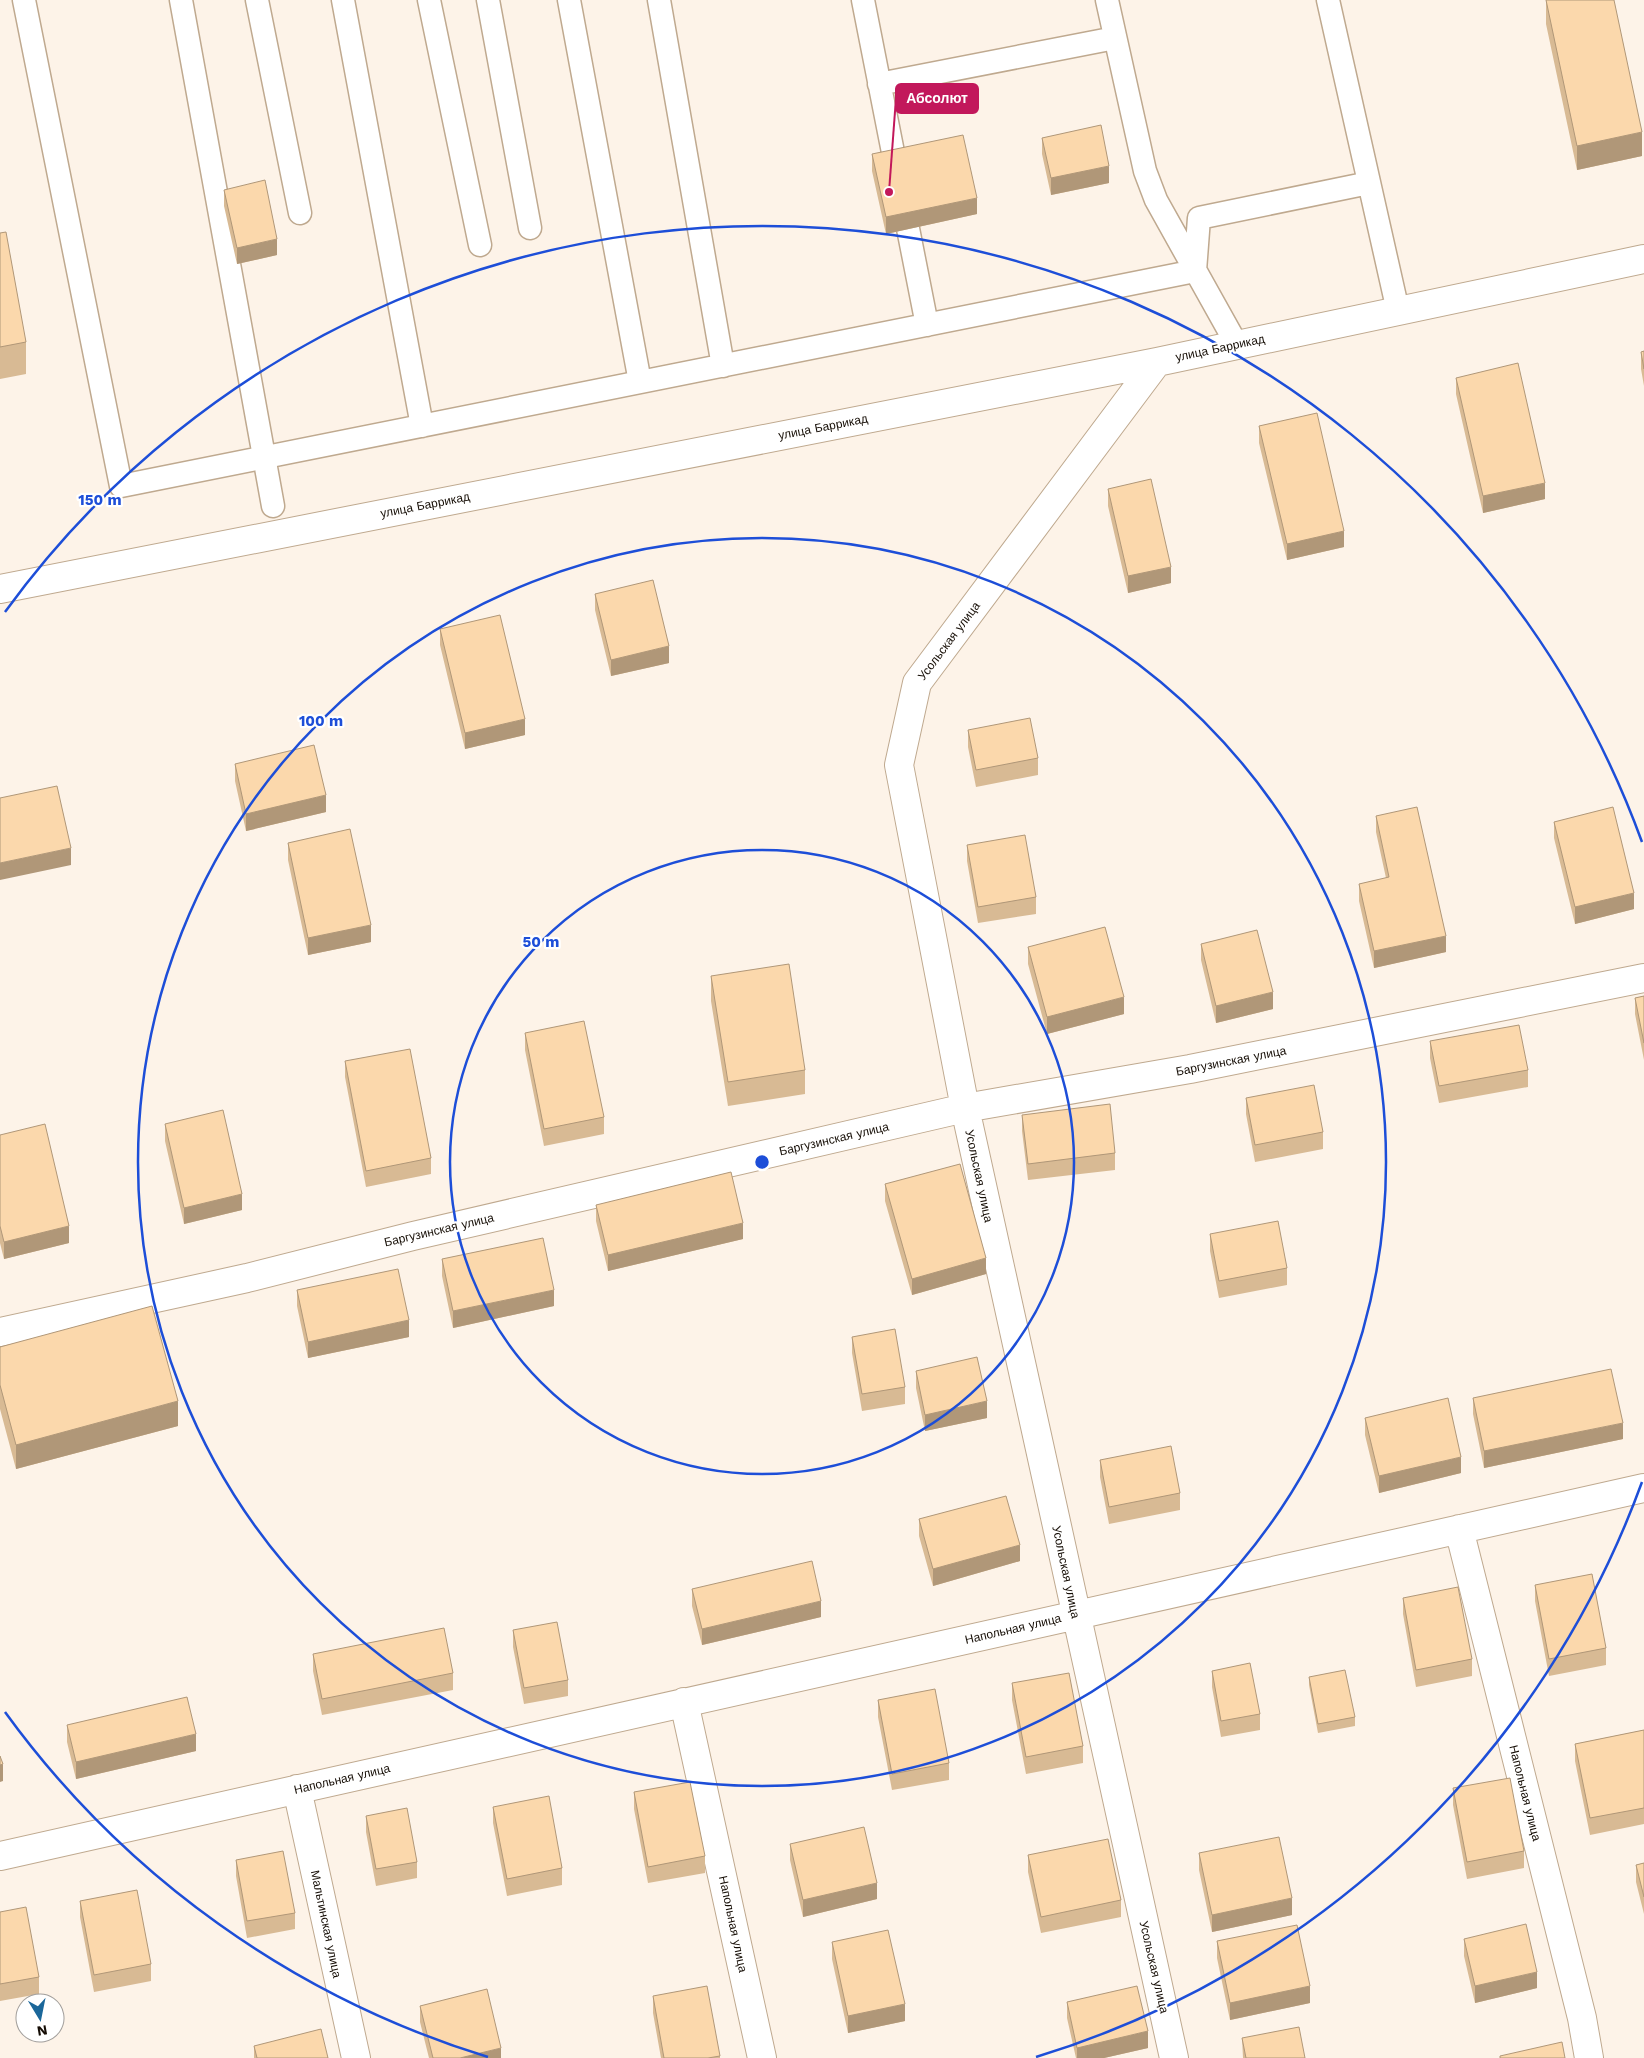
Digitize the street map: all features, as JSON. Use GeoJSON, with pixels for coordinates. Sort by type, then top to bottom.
{"type":"FeatureCollection","features":[{"type":"Feature","properties":{"kind":"street","name":"улица Баррикад"},"geometry":{"type":"LineString","coordinates":[[0,588],[1157,362],[1644,260]]}},
{"type":"Feature","properties":{"kind":"street","name":"Усольская улица"},"geometry":{"type":"LineString","coordinates":[[1157,362],[917,683],[899,765],[965,1108],[1174,2058]]}},
{"type":"Feature","properties":{"kind":"street","name":"Баргузинская улица"},"geometry":{"type":"LineString","coordinates":[[0,1332],[247,1278],[413,1236],[965,1108],[1190,1070],[1644,978]]}},
{"type":"Feature","properties":{"kind":"street","name":"Напольная улица"},"geometry":{"type":"LineString","coordinates":[[0,1856],[1644,1488]]}},
{"type":"Feature","properties":{"kind":"street","name":"Напольная улица"},"geometry":{"type":"LineString","coordinates":[[1459,1529],[1582,2018],[1589,2058]]}},
{"type":"Feature","properties":{"kind":"street","name":"Напольная улица"},"geometry":{"type":"LineString","coordinates":[[684,1702],[762,2058]]}},
{"type":"Feature","properties":{"kind":"street","name":"Мальтинская улица"},"geometry":{"type":"LineString","coordinates":[[297,1790],[356,2058]]}},
{"type":"Feature","properties":{"kind":"lane"},"geometry":{"type":"LineString","coordinates":[[24,0],[120,486],[1195,271]]}},
{"type":"Feature","properties":{"kind":"lane"},"geometry":{"type":"LineString","coordinates":[[181,0],[273,506]]}},
{"type":"Feature","properties":{"kind":"lane"},"geometry":{"type":"LineString","coordinates":[[257,0],[300,213]]}},
{"type":"Feature","properties":{"kind":"lane"},"geometry":{"type":"LineString","coordinates":[[343,0],[422,426]]}},
{"type":"Feature","properties":{"kind":"lane"},"geometry":{"type":"LineString","coordinates":[[429,0],[480,245]]}},
{"type":"Feature","properties":{"kind":"lane"},"geometry":{"type":"LineString","coordinates":[[488,0],[530,228]]}},
{"type":"Feature","properties":{"kind":"lane"},"geometry":{"type":"LineString","coordinates":[[569,0],[640,382]]}},
{"type":"Feature","properties":{"kind":"lane"},"geometry":{"type":"LineString","coordinates":[[659,0],[723,366]]}},
{"type":"Feature","properties":{"kind":"lane"},"geometry":{"type":"LineString","coordinates":[[863,0],[927,325]]}},
{"type":"Feature","properties":{"kind":"lane"},"geometry":{"type":"LineString","coordinates":[[1107,0],[1145,171],[1156,200],[1237,345]]}},
{"type":"Feature","properties":{"kind":"lane"},"geometry":{"type":"LineString","coordinates":[[1328,0],[1398,311]]}},
{"type":"Feature","properties":{"kind":"lane"},"geometry":{"type":"LineString","coordinates":[[879,84],[1115,38]]}},
{"type":"Feature","properties":{"kind":"lane"},"geometry":{"type":"LineString","coordinates":[[1195,271],[1199,218],[1369,183]]}},
{"type":"Feature","properties":{"kind":"building"},"geometry":{"type":"Polygon","coordinates":[[[1546,0],[1614,0],[1642,132],[1577,146],[1546,0]]]}},
{"type":"Feature","properties":{"kind":"building"},"geometry":{"type":"Polygon","coordinates":[[[1101,125],[1109,166],[1051,178],[1042,138],[1101,125]]]}},
{"type":"Feature","properties":{"kind":"building"},"geometry":{"type":"Polygon","coordinates":[[[963,135],[977,198],[886,217],[872,154],[963,135]]]}},
{"type":"Feature","properties":{"kind":"building"},"geometry":{"type":"Polygon","coordinates":[[[265,180],[277,239],[237,248],[224,190],[265,180]]]}},
{"type":"Feature","properties":{"kind":"building"},"geometry":{"type":"Polygon","coordinates":[[[6,232],[26,342],[0,347],[0,233],[6,232]]]}},
{"type":"Feature","properties":{"kind":"building"},"geometry":{"type":"Polygon","coordinates":[[[1644,351],[1644,369],[1641,352],[1644,351]]]}},
{"type":"Feature","properties":{"kind":"building"},"geometry":{"type":"Polygon","coordinates":[[[1518,363],[1545,483],[1483,496],[1456,378],[1518,363]]]}},
{"type":"Feature","properties":{"kind":"building"},"geometry":{"type":"Polygon","coordinates":[[[1317,413],[1344,531],[1287,544],[1259,426],[1317,413]]]}},
{"type":"Feature","properties":{"kind":"building"},"geometry":{"type":"Polygon","coordinates":[[[1151,479],[1171,567],[1128,576],[1108,489],[1151,479]]]}},
{"type":"Feature","properties":{"kind":"building"},"geometry":{"type":"Polygon","coordinates":[[[653,580],[669,646],[611,660],[595,594],[653,580]]]}},
{"type":"Feature","properties":{"kind":"building"},"geometry":{"type":"Polygon","coordinates":[[[500,615],[525,719],[465,733],[440,629],[500,615]]]}},
{"type":"Feature","properties":{"kind":"building"},"geometry":{"type":"Polygon","coordinates":[[[1030,718],[1038,758],[976,770],[968,730],[1030,718]]]}},
{"type":"Feature","properties":{"kind":"building"},"geometry":{"type":"Polygon","coordinates":[[[314,745],[326,795],[246,814],[235,764],[314,745]]]}},
{"type":"Feature","properties":{"kind":"building"},"geometry":{"type":"Polygon","coordinates":[[[57,786],[71,848],[0,863],[0,798],[57,786]]]}},
{"type":"Feature","properties":{"kind":"building"},"geometry":{"type":"Polygon","coordinates":[[[1417,807],[1446,936],[1374,951],[1359,884],[1389,877],[1376,816],[1417,807]]]}},
{"type":"Feature","properties":{"kind":"building"},"geometry":{"type":"Polygon","coordinates":[[[1613,807],[1634,893],[1575,907],[1554,822],[1613,807]]]}},
{"type":"Feature","properties":{"kind":"building"},"geometry":{"type":"Polygon","coordinates":[[[350,829],[371,925],[308,938],[288,843],[350,829]]]}},
{"type":"Feature","properties":{"kind":"building"},"geometry":{"type":"Polygon","coordinates":[[[1025,835],[1036,897],[978,907],[967,845],[1025,835]]]}},
{"type":"Feature","properties":{"kind":"building"},"geometry":{"type":"Polygon","coordinates":[[[1105,927],[1124,997],[1047,1017],[1028,947],[1105,927]]]}},
{"type":"Feature","properties":{"kind":"building"},"geometry":{"type":"Polygon","coordinates":[[[1257,930],[1273,992],[1216,1006],[1201,944],[1257,930]]]}},
{"type":"Feature","properties":{"kind":"building"},"geometry":{"type":"Polygon","coordinates":[[[789,964],[805,1070],[728,1082],[711,976],[789,964]]]}},
{"type":"Feature","properties":{"kind":"building"},"geometry":{"type":"Polygon","coordinates":[[[1644,996],[1644,1043],[1635,998],[1644,996]]]}},
{"type":"Feature","properties":{"kind":"building"},"geometry":{"type":"Polygon","coordinates":[[[584,1021],[604,1117],[544,1129],[525,1033],[584,1021]]]}},
{"type":"Feature","properties":{"kind":"building"},"geometry":{"type":"Polygon","coordinates":[[[1519,1025],[1528,1070],[1439,1086],[1430,1041],[1519,1025]]]}},
{"type":"Feature","properties":{"kind":"building"},"geometry":{"type":"Polygon","coordinates":[[[410,1049],[431,1158],[366,1171],[345,1061],[410,1049]]]}},
{"type":"Feature","properties":{"kind":"building"},"geometry":{"type":"Polygon","coordinates":[[[1314,1085],[1323,1132],[1255,1145],[1246,1098],[1314,1085]]]}},
{"type":"Feature","properties":{"kind":"building"},"geometry":{"type":"Polygon","coordinates":[[[1110,1104],[1115,1153],[1028,1164],[1022,1115],[1110,1104]]]}},
{"type":"Feature","properties":{"kind":"building"},"geometry":{"type":"Polygon","coordinates":[[[223,1110],[242,1194],[184,1208],[165,1124],[223,1110]]]}},
{"type":"Feature","properties":{"kind":"building"},"geometry":{"type":"Polygon","coordinates":[[[45,1124],[69,1226],[4,1242],[0,1226],[0,1135],[45,1124]]]}},
{"type":"Feature","properties":{"kind":"building"},"geometry":{"type":"Polygon","coordinates":[[[960,1164],[986,1258],[912,1279],[885,1184],[960,1164]]]}},
{"type":"Feature","properties":{"kind":"building"},"geometry":{"type":"Polygon","coordinates":[[[731,1172],[743,1223],[608,1255],[596,1205],[731,1172]]]}},
{"type":"Feature","properties":{"kind":"building"},"geometry":{"type":"Polygon","coordinates":[[[1278,1221],[1287,1268],[1219,1281],[1210,1234],[1278,1221]]]}},
{"type":"Feature","properties":{"kind":"building"},"geometry":{"type":"Polygon","coordinates":[[[543,1238],[554,1290],[453,1311],[442,1259],[543,1238]]]}},
{"type":"Feature","properties":{"kind":"building"},"geometry":{"type":"Polygon","coordinates":[[[398,1269],[409,1320],[308,1342],[297,1290],[398,1269]]]}},
{"type":"Feature","properties":{"kind":"building"},"geometry":{"type":"Polygon","coordinates":[[[152,1306],[178,1401],[16,1445],[0,1385],[0,1347],[152,1306]]]}},
{"type":"Feature","properties":{"kind":"building"},"geometry":{"type":"Polygon","coordinates":[[[895,1329],[905,1387],[862,1394],[852,1337],[895,1329]]]}},
{"type":"Feature","properties":{"kind":"building"},"geometry":{"type":"Polygon","coordinates":[[[977,1357],[987,1401],[925,1415],[916,1371],[977,1357]]]}},
{"type":"Feature","properties":{"kind":"building"},"geometry":{"type":"Polygon","coordinates":[[[1611,1369],[1623,1423],[1484,1451],[1473,1398],[1611,1369]]]}},
{"type":"Feature","properties":{"kind":"building"},"geometry":{"type":"Polygon","coordinates":[[[1448,1398],[1461,1457],[1379,1476],[1365,1418],[1448,1398]]]}},
{"type":"Feature","properties":{"kind":"building"},"geometry":{"type":"Polygon","coordinates":[[[1171,1446],[1180,1493],[1109,1507],[1100,1460],[1171,1446]]]}},
{"type":"Feature","properties":{"kind":"building"},"geometry":{"type":"Polygon","coordinates":[[[1006,1496],[1020,1545],[933,1569],[919,1519],[1006,1496]]]}},
{"type":"Feature","properties":{"kind":"building"},"geometry":{"type":"Polygon","coordinates":[[[812,1561],[821,1601],[702,1629],[692,1589],[812,1561]]]}},
{"type":"Feature","properties":{"kind":"building"},"geometry":{"type":"Polygon","coordinates":[[[1592,1574],[1606,1648],[1549,1659],[1535,1585],[1592,1574]]]}},
{"type":"Feature","properties":{"kind":"building"},"geometry":{"type":"Polygon","coordinates":[[[1458,1587],[1472,1659],[1416,1670],[1403,1598],[1458,1587]]]}},
{"type":"Feature","properties":{"kind":"building"},"geometry":{"type":"Polygon","coordinates":[[[557,1622],[568,1680],[524,1688],[513,1630],[557,1622]]]}},
{"type":"Feature","properties":{"kind":"building"},"geometry":{"type":"Polygon","coordinates":[[[444,1628],[453,1673],[322,1699],[313,1654],[444,1628]]]}},
{"type":"Feature","properties":{"kind":"building"},"geometry":{"type":"Polygon","coordinates":[[[1250,1663],[1260,1714],[1221,1721],[1212,1671],[1250,1663]]]}},
{"type":"Feature","properties":{"kind":"building"},"geometry":{"type":"Polygon","coordinates":[[[1345,1670],[1355,1717],[1318,1724],[1309,1677],[1345,1670]]]}},
{"type":"Feature","properties":{"kind":"building"},"geometry":{"type":"Polygon","coordinates":[[[1069,1673],[1083,1746],[1026,1757],[1012,1683],[1069,1673]]]}},
{"type":"Feature","properties":{"kind":"building"},"geometry":{"type":"Polygon","coordinates":[[[935,1689],[949,1763],[892,1774],[878,1700],[935,1689]]]}},
{"type":"Feature","properties":{"kind":"building"},"geometry":{"type":"Polygon","coordinates":[[[187,1697],[196,1734],[76,1762],[67,1725],[187,1697]]]}},
{"type":"Feature","properties":{"kind":"building"},"geometry":{"type":"Polygon","coordinates":[[[1644,1730],[1644,1808],[1590,1818],[1575,1744],[1644,1730]]]}},
{"type":"Feature","properties":{"kind":"building"},"geometry":{"type":"Polygon","coordinates":[[[1510,1778],[1524,1851],[1467,1862],[1453,1788],[1510,1778]]]}},
{"type":"Feature","properties":{"kind":"building"},"geometry":{"type":"Polygon","coordinates":[[[690,1782],[705,1856],[648,1867],[634,1792],[690,1782]]]}},
{"type":"Feature","properties":{"kind":"building"},"geometry":{"type":"Polygon","coordinates":[[[549,1796],[562,1868],[507,1879],[493,1807],[549,1796]]]}},
{"type":"Feature","properties":{"kind":"building"},"geometry":{"type":"Polygon","coordinates":[[[407,1808],[417,1862],[376,1869],[366,1816],[407,1808]]]}},
{"type":"Feature","properties":{"kind":"building"},"geometry":{"type":"Polygon","coordinates":[[[864,1827],[877,1883],[803,1900],[790,1844],[864,1827]]]}},
{"type":"Feature","properties":{"kind":"building"},"geometry":{"type":"Polygon","coordinates":[[[1279,1837],[1292,1898],[1212,1915],[1199,1853],[1279,1837]]]}},
{"type":"Feature","properties":{"kind":"building"},"geometry":{"type":"Polygon","coordinates":[[[1108,1839],[1121,1900],[1041,1917],[1028,1855],[1108,1839]]]}},
{"type":"Feature","properties":{"kind":"building"},"geometry":{"type":"Polygon","coordinates":[[[283,1851],[295,1913],[247,1921],[236,1860],[283,1851]]]}},
{"type":"Feature","properties":{"kind":"building"},"geometry":{"type":"Polygon","coordinates":[[[1644,1863],[1644,1897],[1636,1865],[1644,1863]]]}},
{"type":"Feature","properties":{"kind":"building"},"geometry":{"type":"Polygon","coordinates":[[[137,1890],[151,1964],[94,1975],[80,1901],[137,1890]]]}},
{"type":"Feature","properties":{"kind":"building"},"geometry":{"type":"Polygon","coordinates":[[[26,1907],[39,1977],[0,1984],[0,1912],[26,1907]]]}},
{"type":"Feature","properties":{"kind":"building"},"geometry":{"type":"Polygon","coordinates":[[[1526,1924],[1537,1972],[1475,1986],[1464,1939],[1526,1924]]]}},
{"type":"Feature","properties":{"kind":"building"},"geometry":{"type":"Polygon","coordinates":[[[1297,1925],[1310,1986],[1230,2003],[1217,1941],[1297,1925]]]}},
{"type":"Feature","properties":{"kind":"building"},"geometry":{"type":"Polygon","coordinates":[[[888,1930],[905,2004],[848,2016],[832,1942],[888,1930]]]}},
{"type":"Feature","properties":{"kind":"building"},"geometry":{"type":"Polygon","coordinates":[[[707,1986],[720,2056],[708,2058],[664,2058],[653,1996],[707,1986]]]}},
{"type":"Feature","properties":{"kind":"building"},"geometry":{"type":"Polygon","coordinates":[[[1137,1986],[1148,2031],[1077,2048],[1067,2002],[1137,1986]]]}},
{"type":"Feature","properties":{"kind":"building"},"geometry":{"type":"Polygon","coordinates":[[[487,1989],[501,2048],[460,2058],[433,2058],[420,2006],[487,1989]]]}},
{"type":"Feature","properties":{"kind":"building"},"geometry":{"type":"Polygon","coordinates":[[[1299,2027],[1305,2058],[1246,2058],[1242,2038],[1299,2027]]]}},
{"type":"Feature","properties":{"kind":"building"},"geometry":{"type":"Polygon","coordinates":[[[321,2029],[328,2058],[257,2058],[254,2046],[321,2029]]]}},
{"type":"Feature","properties":{"kind":"building"},"geometry":{"type":"Polygon","coordinates":[[[1562,2042],[1565,2058],[1500,2058],[1500,2056],[1562,2042]]]}},
{"type":"Feature","properties":{"kind":"place","name":"Абсолют"},"geometry":{"type":"Point","coordinates":[889,192]}}]}
